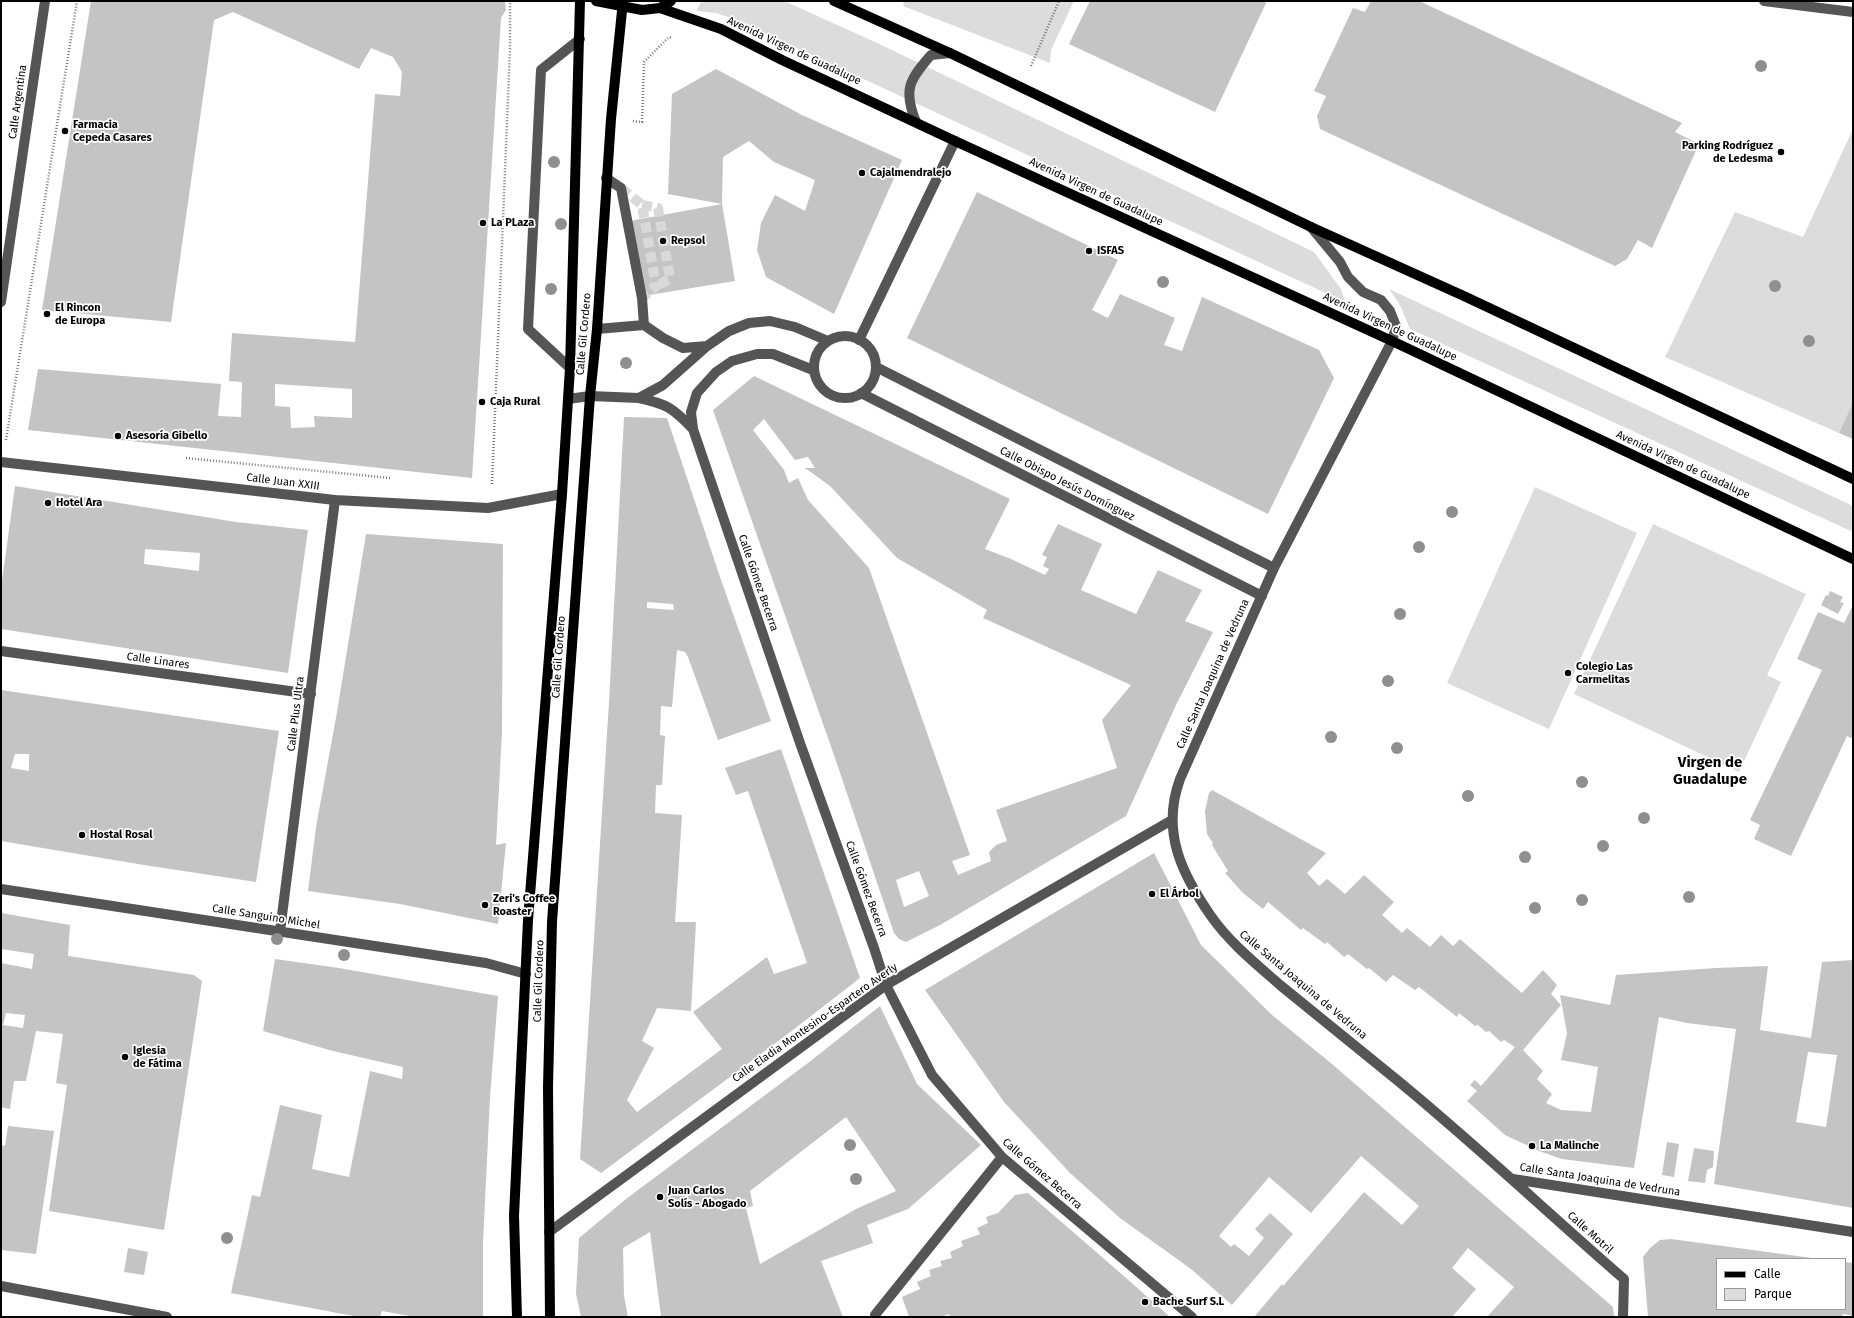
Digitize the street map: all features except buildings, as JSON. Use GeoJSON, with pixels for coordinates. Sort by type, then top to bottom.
{"type":"FeatureCollection","features":[{"type":"Feature","properties":{"kind":"main road","name":"Calle Gil Cordero"},"geometry":{"type":"LineString","coordinates":[[517,1317],[514,1216],[528,920],[562,494],[570,368],[580,1]]}},
{"type":"Feature","properties":{"kind":"main road"},"geometry":{"type":"LineString","coordinates":[[596,1],[623,4],[642,10],[660,8],[671,1]]}},
{"type":"Feature","properties":{"kind":"main road"},"geometry":{"type":"LineString","coordinates":[[834,1],[950,53],[1021,89],[1310,227],[1466,297],[1853,479]]}},
{"type":"Feature","properties":{"kind":"main road","name":"Calle Gil Cordero"},"geometry":{"type":"LineString","coordinates":[[550,1317],[548,1087],[552,922],[590,396],[597,329],[606,178],[623,4]]}},
{"type":"Feature","properties":{"kind":"main road","name":"Avenida Virgen de Guadalupe"},"geometry":{"type":"LineString","coordinates":[[660,8],[721,29],[782,60],[955,141],[1392,341],[1853,559]]}},
{"type":"Feature","properties":{"kind":"street","name":"Calle Argentina"},"geometry":{"type":"LineString","coordinates":[[1,302],[45,1]]}},
{"type":"Feature","properties":{"kind":"street"},"geometry":{"type":"LineString","coordinates":[[1764,1],[1853,12]]}},
{"type":"Feature","properties":{"kind":"street"},"geometry":{"type":"LineString","coordinates":[[570,368],[528,329],[541,70],[580,39]]}},
{"type":"Feature","properties":{"kind":"street"},"geometry":{"type":"LineString","coordinates":[[916,122],[910,106],[909,89],[918,70],[931,55],[950,53]]}},
{"type":"Feature","properties":{"kind":"street"},"geometry":{"type":"LineString","coordinates":[[859,340],[955,141]]}},
{"type":"Feature","properties":{"kind":"street"},"geometry":{"type":"LineString","coordinates":[[606,178],[621,188],[642,298],[644,325]]}},
{"type":"Feature","properties":{"kind":"street"},"geometry":{"type":"LineString","coordinates":[[1310,227],[1340,262],[1348,277],[1363,292],[1381,300],[1390,311],[1396,326],[1392,341]]}},
{"type":"Feature","properties":{"kind":"street"},"geometry":{"type":"LineString","coordinates":[[568,399],[590,396],[639,398],[664,385],[707,346],[729,331],[749,323],[770,321],[794,327],[828,341]]}},
{"type":"Feature","properties":{"kind":"street"},"geometry":{"type":"LineString","coordinates":[[597,329],[644,325],[663,338],[683,348],[707,346]]}},
{"type":"Feature","properties":{"kind":"street"},"geometry":{"type":"LineString","coordinates":[[848,336],[859,340],[872,351],[876,367],[874,378],[869,386],[862,393],[852,397],[842,398],[824,390],[818,382],[814,370],[816,354],[828,341],[838,337],[848,336]]}},
{"type":"Feature","properties":{"kind":"street","name":"Calle Santa Joaquina de Vedruna"},"geometry":{"type":"LineString","coordinates":[[1392,341],[1274,568],[1180,779],[1174,796],[1172,820],[1178,857],[1190,883],[1211,916],[1236,947],[1399,1081],[1513,1178],[1642,1198],[1724,1213],[1853,1232]]}},
{"type":"Feature","properties":{"kind":"street"},"geometry":{"type":"LineString","coordinates":[[692,429],[691,412],[696,393],[716,372],[732,361],[756,354],[773,354],[814,370]]}},
{"type":"Feature","properties":{"kind":"street","name":"Calle Obispo Jesús Domínguez"},"geometry":{"type":"LineString","coordinates":[[876,367],[1274,568]]}},
{"type":"Feature","properties":{"kind":"street","name":"Calle Obispo Jesús Domínguez"},"geometry":{"type":"LineString","coordinates":[[862,393],[1262,596]]}},
{"type":"Feature","properties":{"kind":"street","name":"Calle Gómez Becerra"},"geometry":{"type":"LineString","coordinates":[[639,398],[661,403],[677,411],[692,429],[800,743],[886,985],[932,1075],[1002,1157],[1192,1317]]}},
{"type":"Feature","properties":{"kind":"street","name":"Calle Juan XXIII"},"geometry":{"type":"LineString","coordinates":[[1,462],[335,500],[488,508],[562,494]]}},
{"type":"Feature","properties":{"kind":"street","name":"Calle Plus Ultra"},"geometry":{"type":"LineString","coordinates":[[280,931],[335,500]]}},
{"type":"Feature","properties":{"kind":"street","name":"Calle Linares"},"geometry":{"type":"LineString","coordinates":[[1,651],[311,694]]}},
{"type":"Feature","properties":{"kind":"street","name":"Calle Eladia Montesino-Espartero Averly"},"geometry":{"type":"LineString","coordinates":[[549,1232],[886,985],[1172,820]]}},
{"type":"Feature","properties":{"kind":"street","name":"Calle Sanguino Michel"},"geometry":{"type":"LineString","coordinates":[[1,889],[486,963],[526,974]]}},
{"type":"Feature","properties":{"kind":"street"},"geometry":{"type":"LineString","coordinates":[[876,1317],[1002,1157]]}},
{"type":"Feature","properties":{"kind":"street","name":"Calle Motril"},"geometry":{"type":"LineString","coordinates":[[1513,1178],[1624,1279],[1623,1317]]}},
{"type":"Feature","properties":{"kind":"street"},"geometry":{"type":"LineString","coordinates":[[1,1286],[167,1317]]}},
{"type":"Feature","properties":{"kind":"path"},"geometry":{"type":"LineString","coordinates":[[13,441],[5,440],[77,1]]}},
{"type":"Feature","properties":{"kind":"path"},"geometry":{"type":"LineString","coordinates":[[488,508],[492,488],[510,50],[510,1]]}},
{"type":"Feature","properties":{"kind":"path"},"geometry":{"type":"LineString","coordinates":[[1021,89],[1059,1]]}},
{"type":"Feature","properties":{"kind":"path"},"geometry":{"type":"LineString","coordinates":[[611,119],[642,122],[644,62],[668,38],[675,36]]}},
{"type":"Feature","properties":{"kind":"path"},"geometry":{"type":"LineString","coordinates":[[178,457],[398,479]]}},
{"type":"Feature","properties":{"kind":"green space"},"geometry":{"type":"Polygon","coordinates":[[[702,1],[784,1],[875,42],[1314,252],[1341,289],[1345,302],[734,19],[716,13],[696,11],[702,1]]]}},
{"type":"Feature","properties":{"kind":"green space"},"geometry":{"type":"Polygon","coordinates":[[[904,1],[1074,1],[1051,50],[1050,63],[903,6],[904,1]]]}},
{"type":"Feature","properties":{"kind":"green space"},"geometry":{"type":"Polygon","coordinates":[[[1853,129],[1853,402],[1839,433],[1665,357],[1735,212],[1803,237],[1853,129]]]}},
{"type":"Feature","properties":{"kind":"green space"},"geometry":{"type":"Polygon","coordinates":[[[1389,289],[1853,506],[1853,532],[1410,329],[1399,303],[1389,289]]]}},
{"type":"Feature","properties":{"kind":"green space"},"geometry":{"type":"Polygon","coordinates":[[[1535,487],[1637,533],[1549,729],[1447,683],[1535,487]]]}},
{"type":"Feature","properties":{"kind":"green space"},"geometry":{"type":"Polygon","coordinates":[[[1653,524],[1806,594],[1767,675],[1781,682],[1739,772],[1574,694],[1653,524]]]}},
{"type":"Feature","properties":{"kind":"tunnel"},"geometry":{"type":"LineString","coordinates":[[621,188],[642,205],[656,286],[642,298]]}},
{"type":"Feature","properties":{"kind":"tunnel"},"geometry":{"type":"LineString","coordinates":[[642,205],[658,208],[670,279],[656,286]]}},
{"type":"Feature","properties":{"kind":"place","name":"Farmacia Cepeda Casares"},"geometry":{"type":"Point","coordinates":[65,131]}},
{"type":"Feature","properties":{"kind":"place","name":"Parking Rodríguez de Ledesma"},"geometry":{"type":"Point","coordinates":[1781,152]}},
{"type":"Feature","properties":{"kind":"place","name":"Cajalmendralejo"},"geometry":{"type":"Point","coordinates":[862,173]}},
{"type":"Feature","properties":{"kind":"place","name":"La PLaza"},"geometry":{"type":"Point","coordinates":[483,223]}},
{"type":"Feature","properties":{"kind":"place","name":"Repsol"},"geometry":{"type":"Point","coordinates":[663,241]}},
{"type":"Feature","properties":{"kind":"place","name":"ISFAS"},"geometry":{"type":"Point","coordinates":[1089,251]}},
{"type":"Feature","properties":{"kind":"place","name":"El Rincon de Europa"},"geometry":{"type":"Point","coordinates":[47,314]}},
{"type":"Feature","properties":{"kind":"place","name":"Caja Rural"},"geometry":{"type":"Point","coordinates":[482,402]}},
{"type":"Feature","properties":{"kind":"place","name":"Asesoría Gibello"},"geometry":{"type":"Point","coordinates":[118,436]}},
{"type":"Feature","properties":{"kind":"place","name":"Hotel Ara"},"geometry":{"type":"Point","coordinates":[48,503]}},
{"type":"Feature","properties":{"kind":"place","name":"Colegio Las Carmelitas"},"geometry":{"type":"Point","coordinates":[1568,673]}},
{"type":"Feature","properties":{"kind":"place","name":"Hostal Rosal"},"geometry":{"type":"Point","coordinates":[82,835]}},
{"type":"Feature","properties":{"kind":"place","name":"El Árbol"},"geometry":{"type":"Point","coordinates":[1152,894]}},
{"type":"Feature","properties":{"kind":"place","name":"Zeri's Coffee Roaster"},"geometry":{"type":"Point","coordinates":[485,905]}},
{"type":"Feature","properties":{"kind":"place","name":"Iglesia de Fátima"},"geometry":{"type":"Point","coordinates":[125,1057]}},
{"type":"Feature","properties":{"kind":"place","name":"La Malinche"},"geometry":{"type":"Point","coordinates":[1532,1146]}},
{"type":"Feature","properties":{"kind":"place","name":"Juan Carlos Solís - Abogado"},"geometry":{"type":"Point","coordinates":[660,1197]}},
{"type":"Feature","properties":{"kind":"place","name":"Bache Surf S.L"},"geometry":{"type":"Point","coordinates":[1145,1302]}},
{"type":"Feature","properties":{"kind":"district","name":"Virgen de Guadalupe"},"geometry":{"type":"Point","coordinates":[1710,772]}}]}
